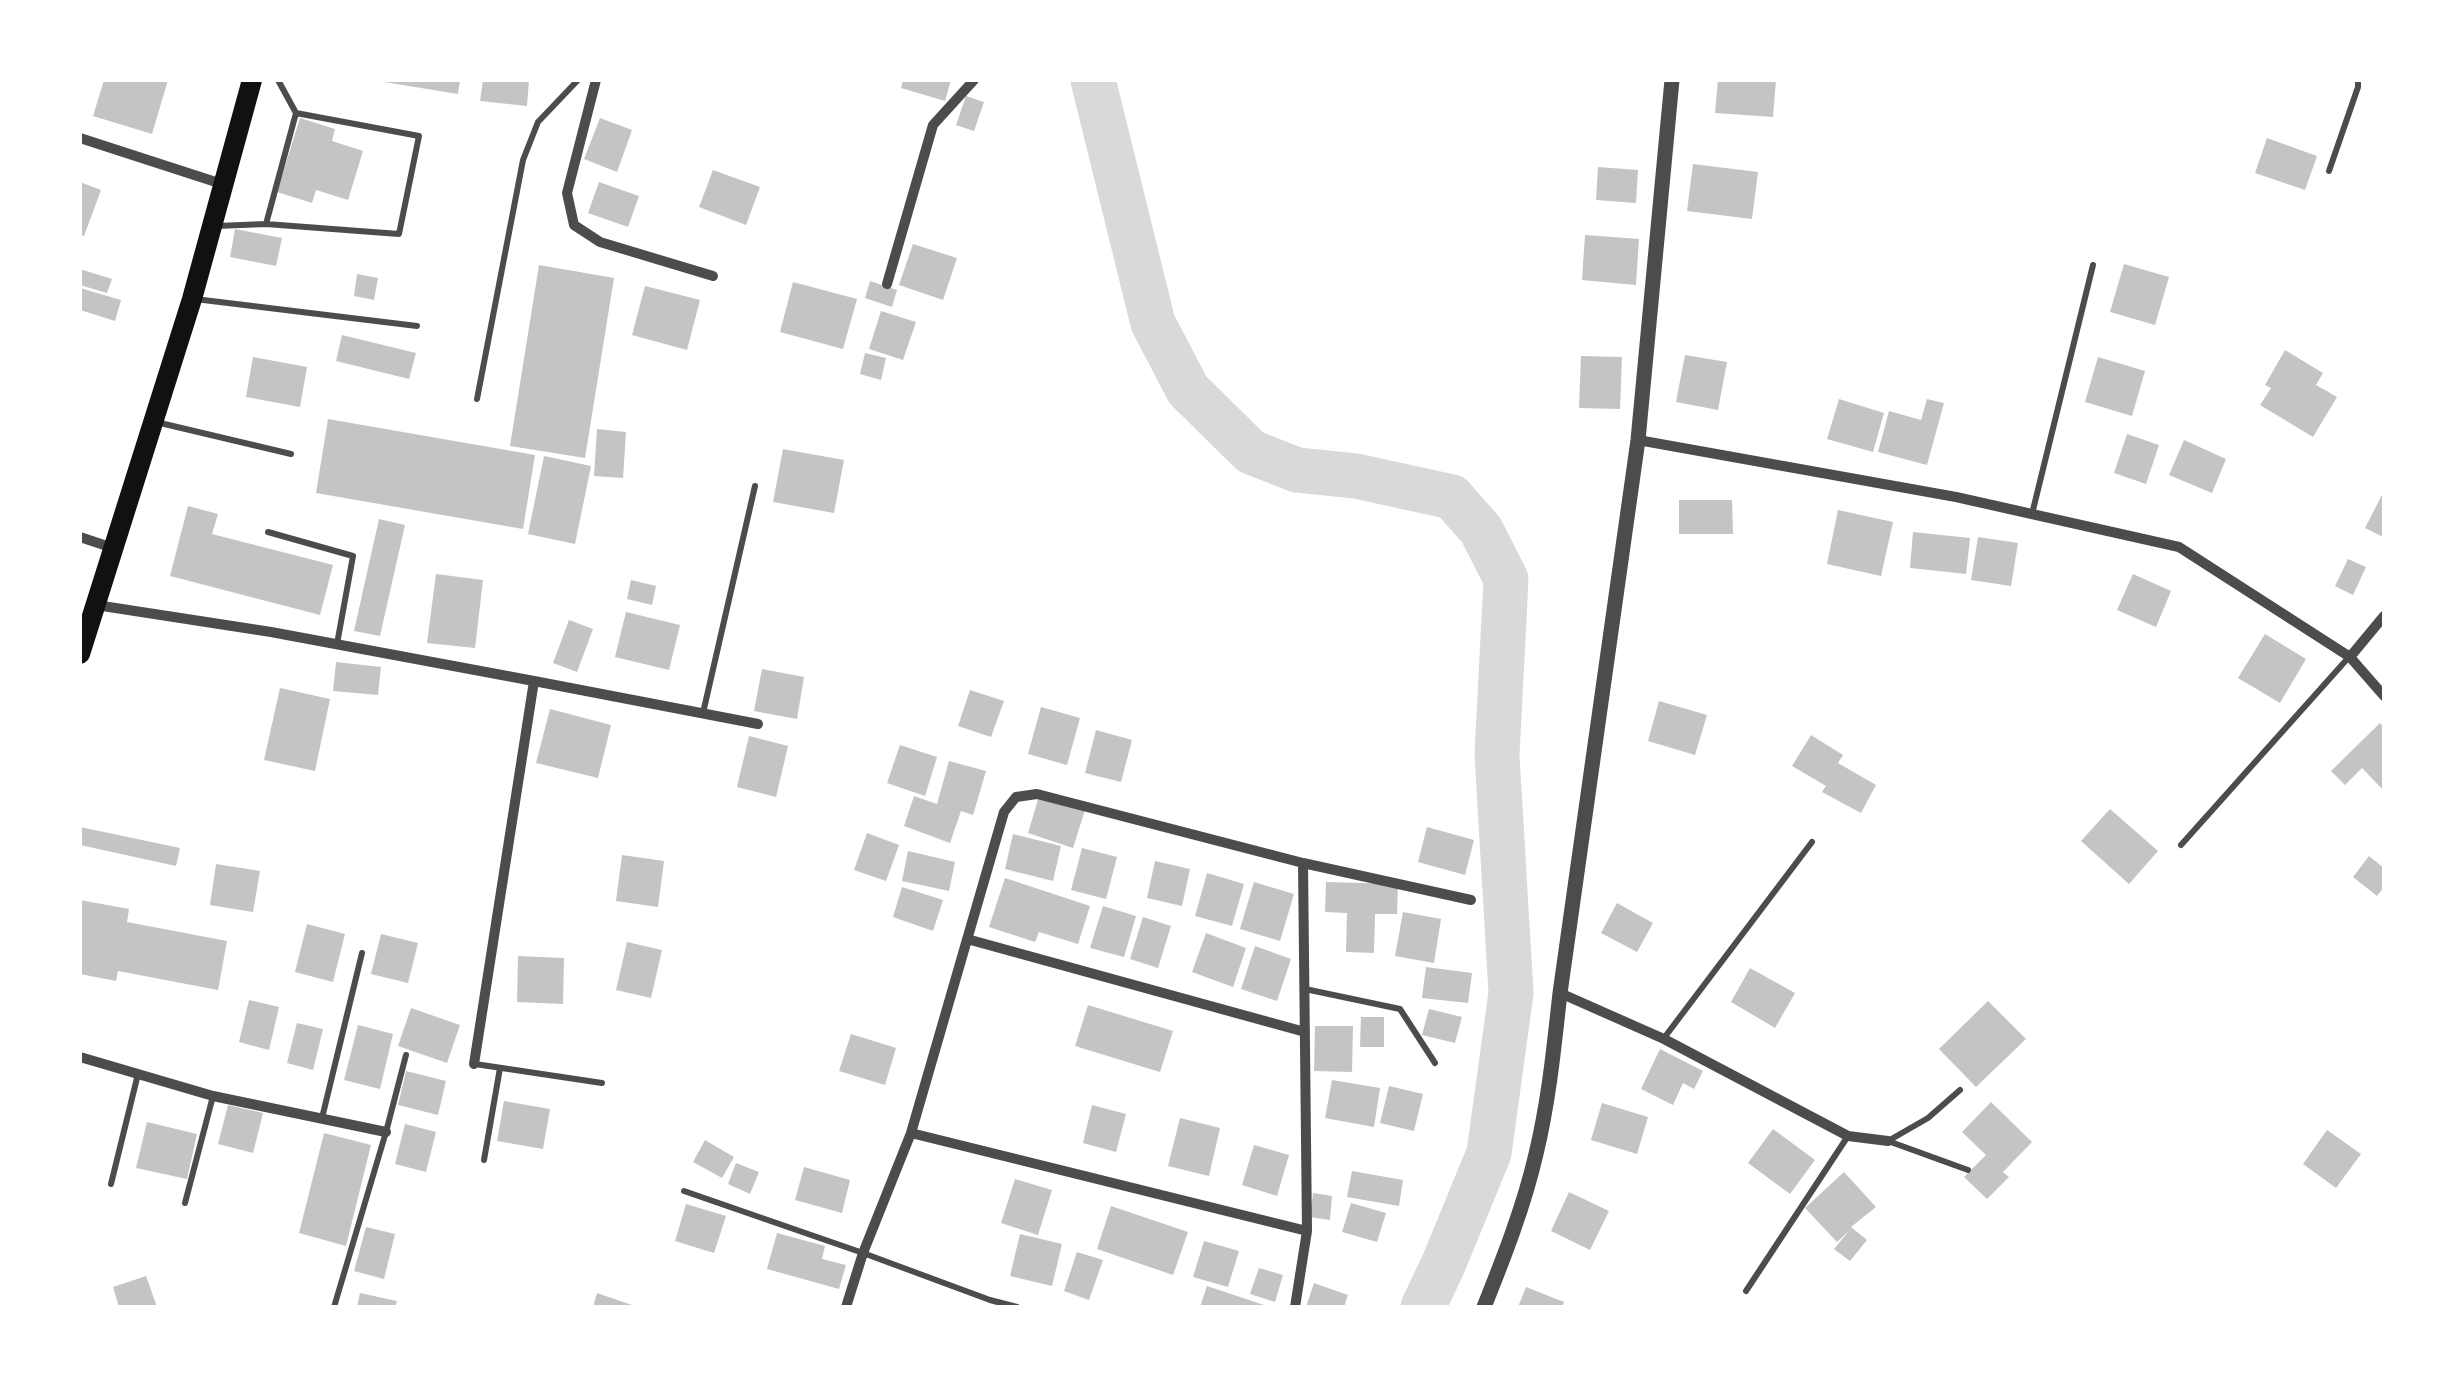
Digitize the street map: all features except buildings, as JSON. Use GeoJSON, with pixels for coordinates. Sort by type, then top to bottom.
{"type":"FeatureCollection","features":[{"type":"Feature","properties":{"kind":"highway"},"geometry":{"type":"LineString","coordinates":[[80,654],[192,299],[252,80]]}},
{"type":"Feature","properties":{"kind":"street"},"geometry":{"type":"LineString","coordinates":[[596,80],[568,193],[574,225],[600,242],[713,276]]}},
{"type":"Feature","properties":{"kind":"street"},"geometry":{"type":"LineString","coordinates":[[887,284],[933,125],[974,80]]}},
{"type":"Feature","properties":{"kind":"street"},"geometry":{"type":"LineString","coordinates":[[1484,1307],[1508,1248],[1536,1156],[1551,1081],[1638,440],[1672,80]]}},
{"type":"Feature","properties":{"kind":"street"},"geometry":{"type":"LineString","coordinates":[[80,138],[222,184]]}},
{"type":"Feature","properties":{"kind":"street"},"geometry":{"type":"LineString","coordinates":[[1638,440],[1956,497],[2179,547],[2350,656],[2384,696]]}},
{"type":"Feature","properties":{"kind":"street"},"geometry":{"type":"LineString","coordinates":[[80,537],[114,548]]}},
{"type":"Feature","properties":{"kind":"street"},"geometry":{"type":"LineString","coordinates":[[96,604],[337,644],[758,724]]}},
{"type":"Feature","properties":{"kind":"street"},"geometry":{"type":"LineString","coordinates":[[2350,656],[2384,616]]}},
{"type":"Feature","properties":{"kind":"street"},"geometry":{"type":"LineString","coordinates":[[474,1064],[534,681]]}},
{"type":"Feature","properties":{"kind":"street"},"geometry":{"type":"LineString","coordinates":[[846,1307],[911,1132],[1004,812],[1016,797],[1036,794],[1303,863],[1471,900]]}},
{"type":"Feature","properties":{"kind":"street"},"geometry":{"type":"LineString","coordinates":[[1295,1307],[1307,1231],[1303,863]]}},
{"type":"Feature","properties":{"kind":"street"},"geometry":{"type":"LineString","coordinates":[[967,939],[1305,1032]]}},
{"type":"Feature","properties":{"kind":"street"},"geometry":{"type":"LineString","coordinates":[[1560,993],[1664,1039],[1848,1136],[1888,1142]]}},
{"type":"Feature","properties":{"kind":"street"},"geometry":{"type":"LineString","coordinates":[[80,1056],[212,1096],[386,1132]]}},
{"type":"Feature","properties":{"kind":"street"},"geometry":{"type":"LineString","coordinates":[[911,1132],[1307,1231]]}},
{"type":"Feature","properties":{"kind":"lane"},"geometry":{"type":"LineString","coordinates":[[266,224],[296,113],[278,80]]}},
{"type":"Feature","properties":{"kind":"lane"},"geometry":{"type":"LineString","coordinates":[[477,400],[522,160],[538,122],[578,80]]}},
{"type":"Feature","properties":{"kind":"lane"},"geometry":{"type":"LineString","coordinates":[[2329,171],[2358,80]]}},
{"type":"Feature","properties":{"kind":"lane"},"geometry":{"type":"LineString","coordinates":[[211,226],[266,224],[399,234],[419,136],[296,113]]}},
{"type":"Feature","properties":{"kind":"lane"},"geometry":{"type":"LineString","coordinates":[[2032,514],[2094,265]]}},
{"type":"Feature","properties":{"kind":"lane"},"geometry":{"type":"LineString","coordinates":[[192,299],[417,326]]}},
{"type":"Feature","properties":{"kind":"lane"},"geometry":{"type":"LineString","coordinates":[[155,422],[291,454]]}},
{"type":"Feature","properties":{"kind":"lane"},"geometry":{"type":"LineString","coordinates":[[703,713],[755,486]]}},
{"type":"Feature","properties":{"kind":"lane"},"geometry":{"type":"LineString","coordinates":[[268,532],[353,556],[337,644]]}},
{"type":"Feature","properties":{"kind":"lane"},"geometry":{"type":"LineString","coordinates":[[2181,844],[2350,656]]}},
{"type":"Feature","properties":{"kind":"lane"},"geometry":{"type":"LineString","coordinates":[[1664,1039],[1812,842]]}},
{"type":"Feature","properties":{"kind":"lane"},"geometry":{"type":"LineString","coordinates":[[322,1118],[362,953]]}},
{"type":"Feature","properties":{"kind":"lane"},"geometry":{"type":"LineString","coordinates":[[1304,989],[1400,1009],[1435,1064]]}},
{"type":"Feature","properties":{"kind":"lane"},"geometry":{"type":"LineString","coordinates":[[334,1307],[406,1055]]}},
{"type":"Feature","properties":{"kind":"lane"},"geometry":{"type":"LineString","coordinates":[[474,1064],[602,1083]]}},
{"type":"Feature","properties":{"kind":"lane"},"geometry":{"type":"LineString","coordinates":[[484,1160],[500,1068]]}},
{"type":"Feature","properties":{"kind":"lane"},"geometry":{"type":"LineString","coordinates":[[111,1184],[138,1074]]}},
{"type":"Feature","properties":{"kind":"lane"},"geometry":{"type":"LineString","coordinates":[[1888,1142],[1928,1118],[1960,1090]]}},
{"type":"Feature","properties":{"kind":"lane"},"geometry":{"type":"LineString","coordinates":[[186,1203],[212,1096]]}},
{"type":"Feature","properties":{"kind":"lane"},"geometry":{"type":"LineString","coordinates":[[1746,1291],[1848,1136]]}},
{"type":"Feature","properties":{"kind":"lane"},"geometry":{"type":"LineString","coordinates":[[1888,1142],[1968,1170]]}},
{"type":"Feature","properties":{"kind":"lane"},"geometry":{"type":"LineString","coordinates":[[684,1191],[1018,1307]]}},
{"type":"Feature","properties":{"kind":"waterway"},"geometry":{"type":"LineString","coordinates":[[1093,80],[1153,323],[1188,390],[1251,452],[1297,470],[1356,476],[1452,497],[1481,530],[1506,579],[1497,755],[1511,993],[1489,1153],[1423,1307]]}}]}
